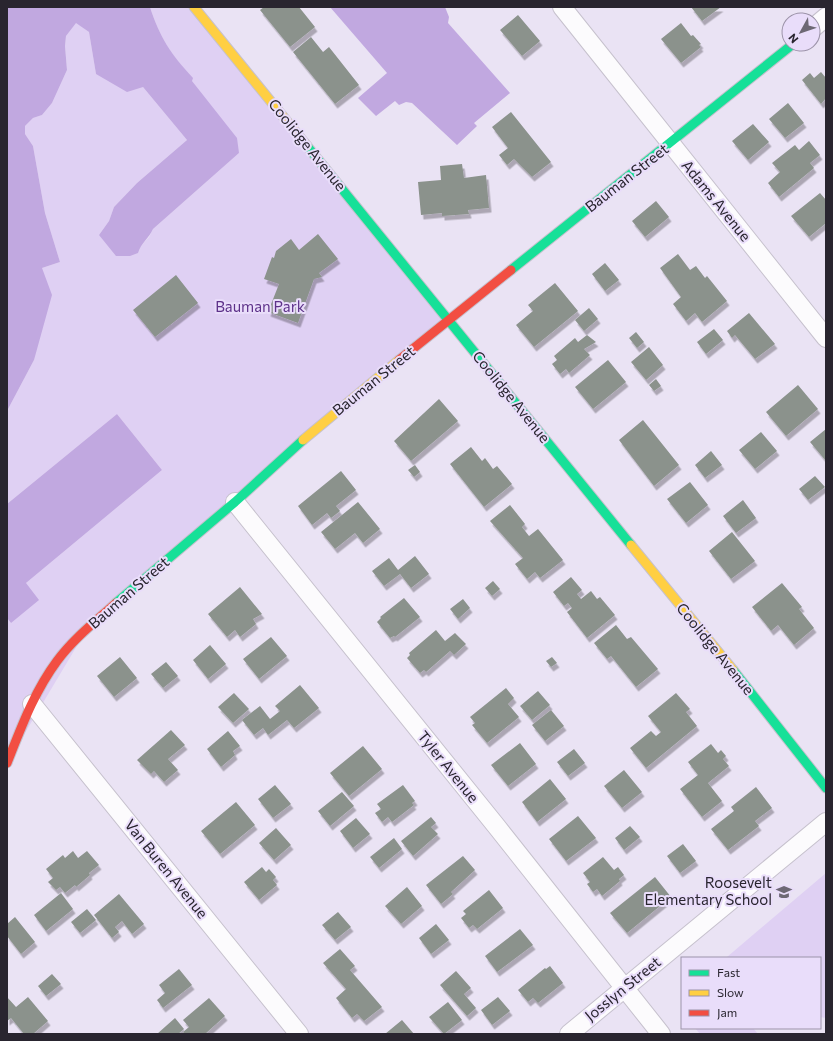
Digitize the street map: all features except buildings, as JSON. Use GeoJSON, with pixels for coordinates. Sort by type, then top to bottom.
{"type":"FeatureCollection","features":[{"type":"Feature","properties":{"kind":"street","name":"Coolidge Avenue"},"geometry":{"type":"LineString","coordinates":[[194,7],[733,670],[826,788]]}},
{"type":"Feature","properties":{"kind":"street","name":"Adams Avenue"},"geometry":{"type":"LineString","coordinates":[[562,7],[826,338]]}},
{"type":"Feature","properties":{"kind":"street","name":"Bauman Street"},"geometry":{"type":"LineString","coordinates":[[7,764],[32,704],[47,676],[58,660],[87,629],[324,422],[448,319],[670,144],[783,52]]}},
{"type":"Feature","properties":{"kind":"street","name":"Tyler Avenue"},"geometry":{"type":"LineString","coordinates":[[234,502],[497,827],[661,1034]]}},
{"type":"Feature","properties":{"kind":"street","name":"Van Buren Avenue"},"geometry":{"type":"LineString","coordinates":[[32,704],[299,1034]]}},
{"type":"Feature","properties":{"kind":"street","name":"Josslyn Street"},"geometry":{"type":"LineString","coordinates":[[569,1034],[826,822]]}},
{"type":"Feature","properties":{"kind":"green space","name":"Bauman Park"},"geometry":{"type":"Polygon","coordinates":[[[150,7],[194,7],[449,319],[87,629],[7,763],[7,618],[11,623],[26,583],[162,470],[117,414],[7,504],[7,411],[34,360],[42,268],[60,262],[45,213],[33,146],[25,134],[25,126],[33,118],[42,115],[52,103],[67,70],[65,46],[66,36],[76,22],[89,32],[96,74],[143,87],[187,140],[137,183],[114,207],[109,221],[99,235],[140,247],[149,237],[153,229],[239,153],[192,81],[192,78],[178,61],[162,37],[150,7]]]}},
{"type":"Feature","properties":{"kind":"green space"},"geometry":{"type":"Polygon","coordinates":[[[826,873],[826,1018],[821,1017],[821,957],[727,957],[826,873]]]}},
{"type":"Feature","properties":{"kind":"green space"},"geometry":{"type":"Polygon","coordinates":[[[696,1029],[754,1029],[758,1034],[700,1034],[696,1029]]]}},
{"type":"Feature","properties":{"kind":"shaded area"},"geometry":{"type":"Polygon","coordinates":[[[7,7],[150,7],[162,37],[167,45],[178,61],[193,78],[192,81],[237,138],[239,153],[153,229],[138,253],[130,256],[116,256],[99,235],[109,221],[114,207],[137,183],[187,140],[143,87],[127,92],[96,74],[89,32],[76,23],[66,36],[65,46],[67,70],[52,103],[42,115],[33,118],[25,126],[25,134],[33,146],[45,213],[60,262],[42,268],[52,295],[34,360],[7,411],[7,7]]]}},
{"type":"Feature","properties":{"kind":"shaded area"},"geometry":{"type":"Polygon","coordinates":[[[330,7],[445,7],[449,17],[448,23],[510,93],[474,123],[477,126],[457,145],[412,103],[406,102],[399,105],[395,101],[376,116],[358,98],[387,73],[330,7]]]}},
{"type":"Feature","properties":{"kind":"shaded area"},"geometry":{"type":"Polygon","coordinates":[[[117,414],[162,470],[26,583],[39,600],[11,623],[7,618],[7,504],[117,414]]]}},
{"type":"Feature","properties":{"kind":"traffic: fast"},"geometry":{"type":"LineString","coordinates":[[511,270],[783,52]]}},
{"type":"Feature","properties":{"kind":"traffic: fast"},"geometry":{"type":"LineString","coordinates":[[307,146],[631,545]]}},
{"type":"Feature","properties":{"kind":"traffic: fast"},"geometry":{"type":"LineString","coordinates":[[116,603],[235,502],[303,440]]}},
{"type":"Feature","properties":{"kind":"traffic: fast"},"geometry":{"type":"LineString","coordinates":[[733,670],[826,788]]}},
{"type":"Feature","properties":{"kind":"traffic: slow"},"geometry":{"type":"LineString","coordinates":[[194,7],[307,146]]}},
{"type":"Feature","properties":{"kind":"traffic: slow"},"geometry":{"type":"LineString","coordinates":[[303,440],[399,360]]}},
{"type":"Feature","properties":{"kind":"traffic: slow"},"geometry":{"type":"LineString","coordinates":[[631,545],[733,670]]}},
{"type":"Feature","properties":{"kind":"traffic: jam"},"geometry":{"type":"LineString","coordinates":[[399,360],[511,270]]}},
{"type":"Feature","properties":{"kind":"traffic: jam"},"geometry":{"type":"LineString","coordinates":[[7,763],[17,737],[41,685],[57,661],[85,630],[116,603]]}},
{"type":"Feature","properties":{"kind":"place","name":"Roosevelt Elementary School"},"geometry":{"type":"Point","coordinates":[784,892]}}]}
